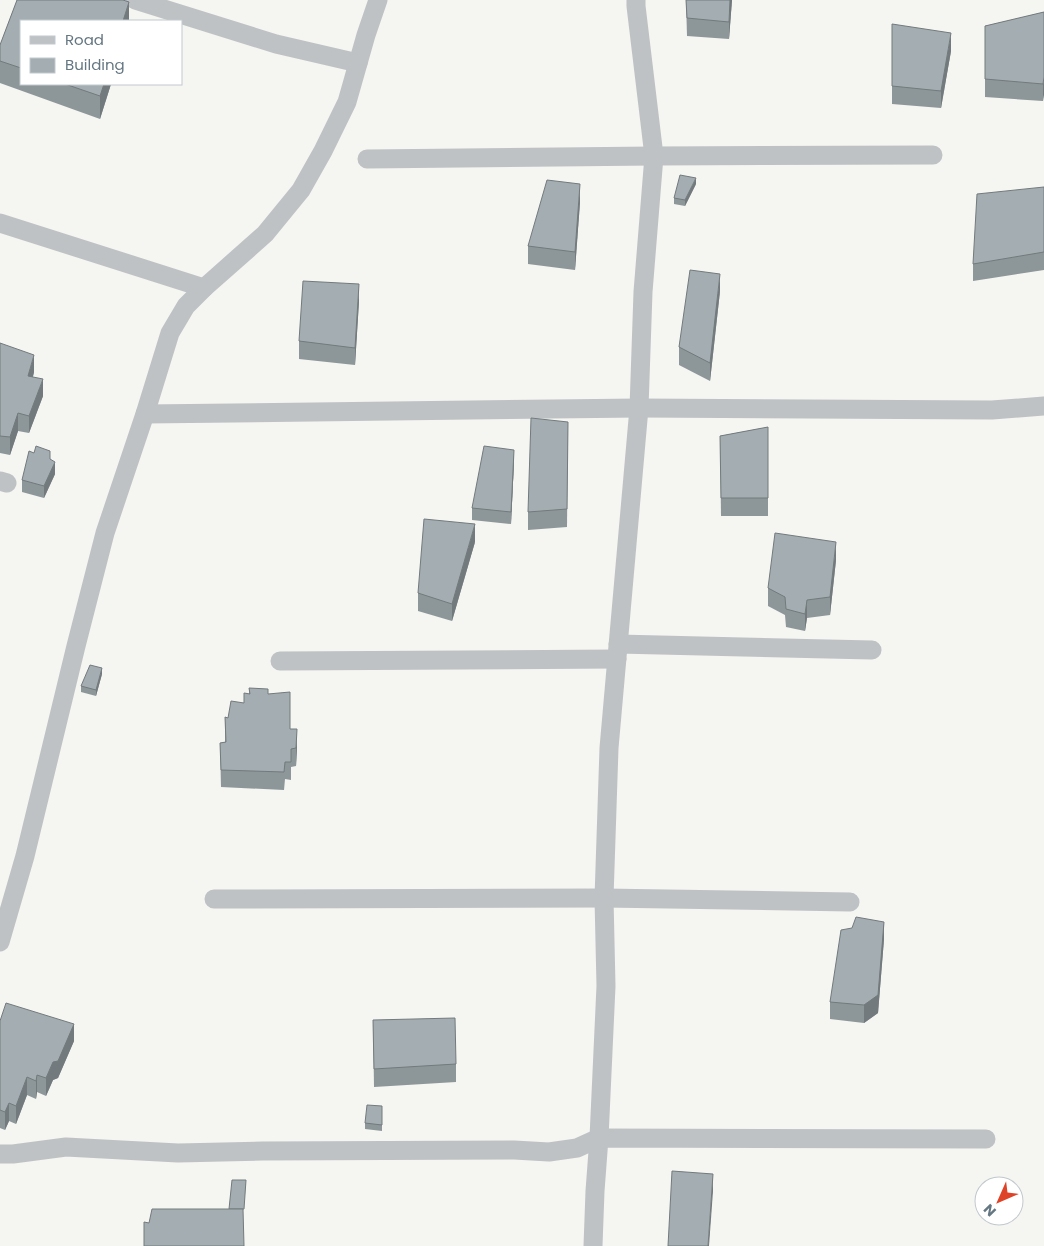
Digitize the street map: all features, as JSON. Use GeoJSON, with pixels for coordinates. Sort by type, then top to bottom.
{"type":"FeatureCollection","features":[{"type":"Feature","properties":{"kind":"street"},"geometry":{"type":"LineString","coordinates":[[135,0],[276,44],[358,63]]}},
{"type":"Feature","properties":{"kind":"street"},"geometry":{"type":"LineString","coordinates":[[0,942],[25,856],[105,533],[170,333],[186,306],[265,234],[301,190],[347,102],[378,0]]}},
{"type":"Feature","properties":{"kind":"street"},"geometry":{"type":"LineString","coordinates":[[593,1246],[606,986],[604,898],[609,748],[639,408],[643,292],[654,156],[636,0]]}},
{"type":"Feature","properties":{"kind":"street"},"geometry":{"type":"LineString","coordinates":[[367,159],[933,155]]}},
{"type":"Feature","properties":{"kind":"street"},"geometry":{"type":"LineString","coordinates":[[0,223],[204,288]]}},
{"type":"Feature","properties":{"kind":"street"},"geometry":{"type":"LineString","coordinates":[[145,414],[639,408],[992,410],[1044,406]]}},
{"type":"Feature","properties":{"kind":"street"},"geometry":{"type":"LineString","coordinates":[[280,661],[617,652],[872,650]]}},
{"type":"Feature","properties":{"kind":"street"},"geometry":{"type":"LineString","coordinates":[[214,899],[604,898],[850,902]]}},
{"type":"Feature","properties":{"kind":"street"},"geometry":{"type":"LineString","coordinates":[[0,1154],[66,1147],[178,1153],[262,1150],[514,1150],[549,1152],[577,1148],[599,1138],[986,1139]]}},
{"type":"Feature","properties":{"kind":"building"},"geometry":{"type":"Polygon","coordinates":[[[17,0],[123,0],[129,2],[123,20],[20,20],[20,68],[0,61],[0,45],[17,0]]]}},
{"type":"Feature","properties":{"kind":"building"},"geometry":{"type":"Polygon","coordinates":[[[686,0],[730,0],[729,22],[687,18],[686,0]]]}},
{"type":"Feature","properties":{"kind":"building"},"geometry":{"type":"Polygon","coordinates":[[[1044,12],[1043,84],[985,79],[985,26],[1044,12]]]}},
{"type":"Feature","properties":{"kind":"building"},"geometry":{"type":"Polygon","coordinates":[[[892,24],[951,33],[941,91],[892,86],[892,24]]]}},
{"type":"Feature","properties":{"kind":"building"},"geometry":{"type":"Polygon","coordinates":[[[68,85],[104,85],[100,96],[68,85]]]}},
{"type":"Feature","properties":{"kind":"building"},"geometry":{"type":"Polygon","coordinates":[[[680,175],[696,178],[685,200],[674,198],[680,175]]]}},
{"type":"Feature","properties":{"kind":"building"},"geometry":{"type":"Polygon","coordinates":[[[547,180],[580,184],[575,252],[528,246],[547,180]]]}},
{"type":"Feature","properties":{"kind":"building"},"geometry":{"type":"Polygon","coordinates":[[[1044,187],[1044,252],[973,264],[977,194],[1044,187]]]}},
{"type":"Feature","properties":{"kind":"building"},"geometry":{"type":"Polygon","coordinates":[[[690,270],[720,274],[710,363],[679,347],[690,270]]]}},
{"type":"Feature","properties":{"kind":"building"},"geometry":{"type":"Polygon","coordinates":[[[303,281],[359,284],[355,348],[299,341],[303,281]]]}},
{"type":"Feature","properties":{"kind":"building"},"geometry":{"type":"Polygon","coordinates":[[[0,343],[34,355],[28,376],[43,379],[29,416],[18,413],[10,437],[0,436],[0,343]]]}},
{"type":"Feature","properties":{"kind":"building"},"geometry":{"type":"Polygon","coordinates":[[[531,418],[568,422],[567,509],[528,512],[531,418]]]}},
{"type":"Feature","properties":{"kind":"building"},"geometry":{"type":"Polygon","coordinates":[[[768,427],[768,498],[721,498],[720,436],[768,427]]]}},
{"type":"Feature","properties":{"kind":"building"},"geometry":{"type":"Polygon","coordinates":[[[36,446],[50,451],[50,459],[55,462],[44,486],[22,480],[29,451],[34,453],[36,446]]]}},
{"type":"Feature","properties":{"kind":"building"},"geometry":{"type":"Polygon","coordinates":[[[484,446],[514,450],[511,512],[472,508],[484,446]]]}},
{"type":"Feature","properties":{"kind":"building"},"geometry":{"type":"Polygon","coordinates":[[[424,519],[475,524],[452,604],[418,593],[424,519]]]}},
{"type":"Feature","properties":{"kind":"building"},"geometry":{"type":"Polygon","coordinates":[[[775,533],[836,542],[830,597],[807,600],[805,614],[786,609],[785,597],[768,588],[775,533]]]}},
{"type":"Feature","properties":{"kind":"building"},"geometry":{"type":"Polygon","coordinates":[[[90,665],[102,668],[96,690],[81,686],[90,665]]]}},
{"type":"Feature","properties":{"kind":"building"},"geometry":{"type":"Polygon","coordinates":[[[249,688],[268,689],[268,694],[290,692],[290,729],[297,729],[296,748],[291,749],[291,762],[285,762],[284,772],[221,770],[220,743],[226,742],[225,717],[228,718],[231,701],[244,703],[244,693],[250,694],[249,688]]]}},
{"type":"Feature","properties":{"kind":"building"},"geometry":{"type":"Polygon","coordinates":[[[856,917],[884,922],[878,995],[864,1005],[830,1002],[841,930],[852,928],[856,917]]]}},
{"type":"Feature","properties":{"kind":"building"},"geometry":{"type":"Polygon","coordinates":[[[6,1003],[74,1024],[58,1061],[53,1062],[46,1078],[37,1075],[36,1081],[27,1077],[16,1106],[9,1103],[5,1112],[0,1110],[0,1021],[6,1003]]]}},
{"type":"Feature","properties":{"kind":"building"},"geometry":{"type":"Polygon","coordinates":[[[455,1018],[456,1064],[374,1069],[373,1020],[455,1018]]]}},
{"type":"Feature","properties":{"kind":"building"},"geometry":{"type":"Polygon","coordinates":[[[367,1105],[382,1106],[382,1125],[365,1123],[367,1105]]]}},
{"type":"Feature","properties":{"kind":"building"},"geometry":{"type":"Polygon","coordinates":[[[672,1171],[713,1174],[708,1246],[668,1246],[672,1171]]]}},
{"type":"Feature","properties":{"kind":"building"},"geometry":{"type":"Polygon","coordinates":[[[232,1180],[246,1180],[244,1209],[229,1209],[232,1180]]]}},
{"type":"Feature","properties":{"kind":"building"},"geometry":{"type":"Polygon","coordinates":[[[152,1209],[243,1209],[244,1246],[144,1246],[144,1222],[149,1223],[152,1209]]]}}]}
